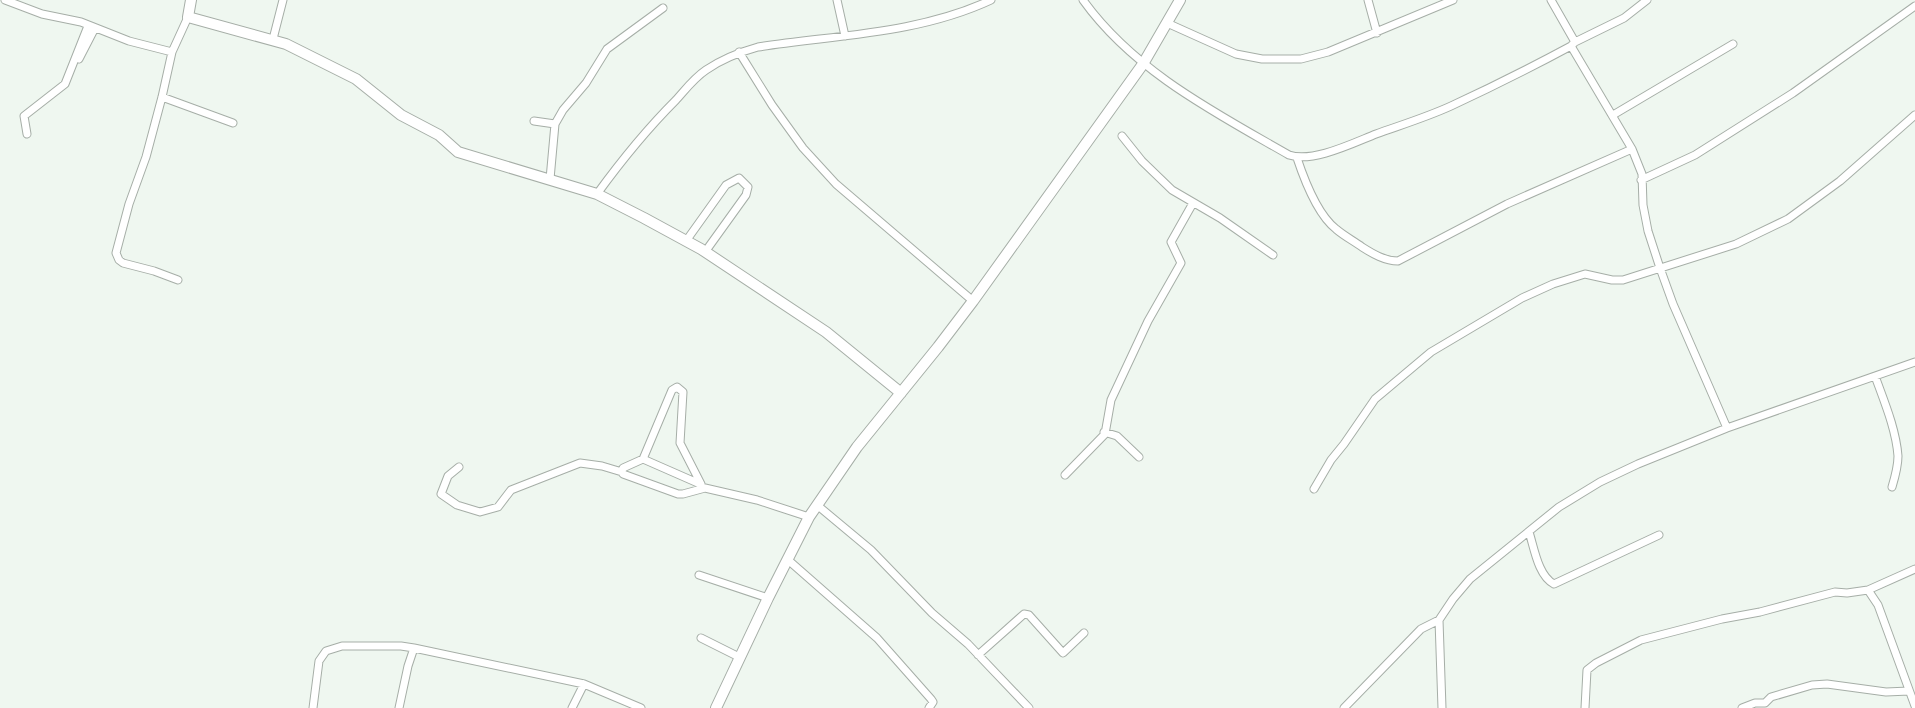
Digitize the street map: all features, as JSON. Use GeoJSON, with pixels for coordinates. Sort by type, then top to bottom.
{"type":"FeatureCollection","features":[{"type":"Feature","properties":{"kind":"main road"},"geometry":{"type":"LineString","coordinates":[[191,0],[188,17],[274,39],[302,52],[356,79],[401,115],[439,135],[454,150],[597,194],[705,252],[826,332],[901,393]]}},
{"type":"Feature","properties":{"kind":"main road"},"geometry":{"type":"LineString","coordinates":[[716,708],[787,559],[817,505],[857,447],[973,301],[1144,64],[1180,0]]}},
{"type":"Feature","properties":{"kind":"street"},"geometry":{"type":"LineString","coordinates":[[5,0],[24,8],[81,22],[129,41],[172,52]]}},
{"type":"Feature","properties":{"kind":"street"},"geometry":{"type":"LineString","coordinates":[[274,39],[283,0]]}},
{"type":"Feature","properties":{"kind":"street"},"geometry":{"type":"LineString","coordinates":[[837,0],[845,36]]}},
{"type":"Feature","properties":{"kind":"street"},"geometry":{"type":"LineString","coordinates":[[597,194],[630,150],[697,77],[718,62],[739,52],[766,46],[879,32],[937,19],[967,11],[991,0]]}},
{"type":"Feature","properties":{"kind":"street"},"geometry":{"type":"LineString","coordinates":[[1083,0],[1102,24],[1144,64],[1176,88],[1297,158],[1335,150],[1450,106],[1480,91],[1513,78],[1624,18],[1647,0]]}},
{"type":"Feature","properties":{"kind":"street"},"geometry":{"type":"LineString","coordinates":[[1368,0],[1377,32]]}},
{"type":"Feature","properties":{"kind":"street"},"geometry":{"type":"LineString","coordinates":[[1167,23],[1236,54],[1262,59],[1301,59],[1328,52],[1453,0]]}},
{"type":"Feature","properties":{"kind":"street"},"geometry":{"type":"LineString","coordinates":[[1551,0],[1573,44],[1632,149],[1642,174],[1641,180],[1648,231],[1660,268],[1680,320],[1727,428]]}},
{"type":"Feature","properties":{"kind":"street"},"geometry":{"type":"LineString","coordinates":[[1641,180],[1695,155],[1776,104],[1915,6]]}},
{"type":"Feature","properties":{"kind":"street"},"geometry":{"type":"LineString","coordinates":[[550,179],[555,124],[563,110],[586,83],[607,49],[663,8]]}},
{"type":"Feature","properties":{"kind":"street"},"geometry":{"type":"LineString","coordinates":[[178,280],[154,271],[123,263],[119,260],[116,253],[129,204],[146,156],[172,52],[188,17]]}},
{"type":"Feature","properties":{"kind":"street"},"geometry":{"type":"LineString","coordinates":[[60,90],[72,75],[91,27]]}},
{"type":"Feature","properties":{"kind":"street"},"geometry":{"type":"LineString","coordinates":[[1613,115],[1733,44]]}},
{"type":"Feature","properties":{"kind":"street"},"geometry":{"type":"LineString","coordinates":[[739,52],[802,148],[836,184],[973,301]]}},
{"type":"Feature","properties":{"kind":"street"},"geometry":{"type":"LineString","coordinates":[[27,134],[24,116],[66,84]]}},
{"type":"Feature","properties":{"kind":"street"},"geometry":{"type":"LineString","coordinates":[[162,97],[233,123]]}},
{"type":"Feature","properties":{"kind":"street"},"geometry":{"type":"LineString","coordinates":[[1314,489],[1331,460],[1375,399],[1431,352],[1506,307],[1553,284],[1585,274],[1612,280],[1623,280],[1736,244],[1788,219],[1840,181],[1915,115]]}},
{"type":"Feature","properties":{"kind":"street"},"geometry":{"type":"LineString","coordinates":[[534,121],[555,124]]}},
{"type":"Feature","properties":{"kind":"street"},"geometry":{"type":"LineString","coordinates":[[1122,136],[1142,162],[1172,190],[1220,218],[1273,255]]}},
{"type":"Feature","properties":{"kind":"street"},"geometry":{"type":"LineString","coordinates":[[1297,158],[1319,207],[1336,229],[1367,250],[1385,259],[1398,261],[1507,204],[1632,149]]}},
{"type":"Feature","properties":{"kind":"street"},"geometry":{"type":"LineString","coordinates":[[686,242],[726,185],[739,178],[748,187],[746,195],[705,252]]}},
{"type":"Feature","properties":{"kind":"street"},"geometry":{"type":"LineString","coordinates":[[1065,475],[1105,434],[1111,400],[1148,321],[1181,263],[1171,242],[1193,203]]}},
{"type":"Feature","properties":{"kind":"street"},"geometry":{"type":"LineString","coordinates":[[1344,708],[1422,629],[1439,620],[1470,579],[1559,507],[1600,482],[1638,464],[1727,428],[1915,362]]}},
{"type":"Feature","properties":{"kind":"street"},"geometry":{"type":"LineString","coordinates":[[1875,376],[1889,418],[1898,456],[1892,487]]}},
{"type":"Feature","properties":{"kind":"street"},"geometry":{"type":"LineString","coordinates":[[622,472],[623,468],[643,459],[672,390],[677,387],[683,392],[680,443],[703,486]]}},
{"type":"Feature","properties":{"kind":"street"},"geometry":{"type":"LineString","coordinates":[[1104,432],[1117,436],[1139,457]]}},
{"type":"Feature","properties":{"kind":"street"},"geometry":{"type":"LineString","coordinates":[[643,459],[703,486],[757,500],[809,518]]}},
{"type":"Feature","properties":{"kind":"street"},"geometry":{"type":"LineString","coordinates":[[459,467],[448,476],[441,494],[457,505],[480,512],[498,507],[511,490],[580,463],[602,466],[622,472],[623,474],[681,494],[703,486]]}},
{"type":"Feature","properties":{"kind":"street"},"geometry":{"type":"LineString","coordinates":[[817,505],[871,550],[1029,708]]}},
{"type":"Feature","properties":{"kind":"street"},"geometry":{"type":"LineString","coordinates":[[1529,532],[1542,572],[1554,584],[1659,536]]}},
{"type":"Feature","properties":{"kind":"street"},"geometry":{"type":"LineString","coordinates":[[787,559],[877,638],[931,699],[933,702],[929,708]]}},
{"type":"Feature","properties":{"kind":"street"},"geometry":{"type":"LineString","coordinates":[[1585,708],[1588,670],[1596,663],[1641,640],[1835,592],[1847,593],[1868,590],[1915,569]]}},
{"type":"Feature","properties":{"kind":"street"},"geometry":{"type":"LineString","coordinates":[[699,575],[768,598]]}},
{"type":"Feature","properties":{"kind":"street"},"geometry":{"type":"LineString","coordinates":[[1868,590],[1878,605],[1915,706]]}},
{"type":"Feature","properties":{"kind":"street"},"geometry":{"type":"LineString","coordinates":[[978,655],[1024,614],[1028,615],[1063,653],[1084,633]]}},
{"type":"Feature","properties":{"kind":"street"},"geometry":{"type":"LineString","coordinates":[[1439,620],[1442,708]]}},
{"type":"Feature","properties":{"kind":"street"},"geometry":{"type":"LineString","coordinates":[[701,638],[739,657]]}},
{"type":"Feature","properties":{"kind":"street"},"geometry":{"type":"LineString","coordinates":[[313,708],[319,661],[326,651],[342,646],[402,646],[414,648],[584,684],[641,708]]}},
{"type":"Feature","properties":{"kind":"street"},"geometry":{"type":"LineString","coordinates":[[399,708],[414,648]]}},
{"type":"Feature","properties":{"kind":"street"},"geometry":{"type":"LineString","coordinates":[[572,708],[584,684]]}},
{"type":"Feature","properties":{"kind":"street"},"geometry":{"type":"LineString","coordinates":[[1742,708],[1766,703],[1771,697],[1812,685],[1827,684],[1886,692],[1909,691]]}}]}
